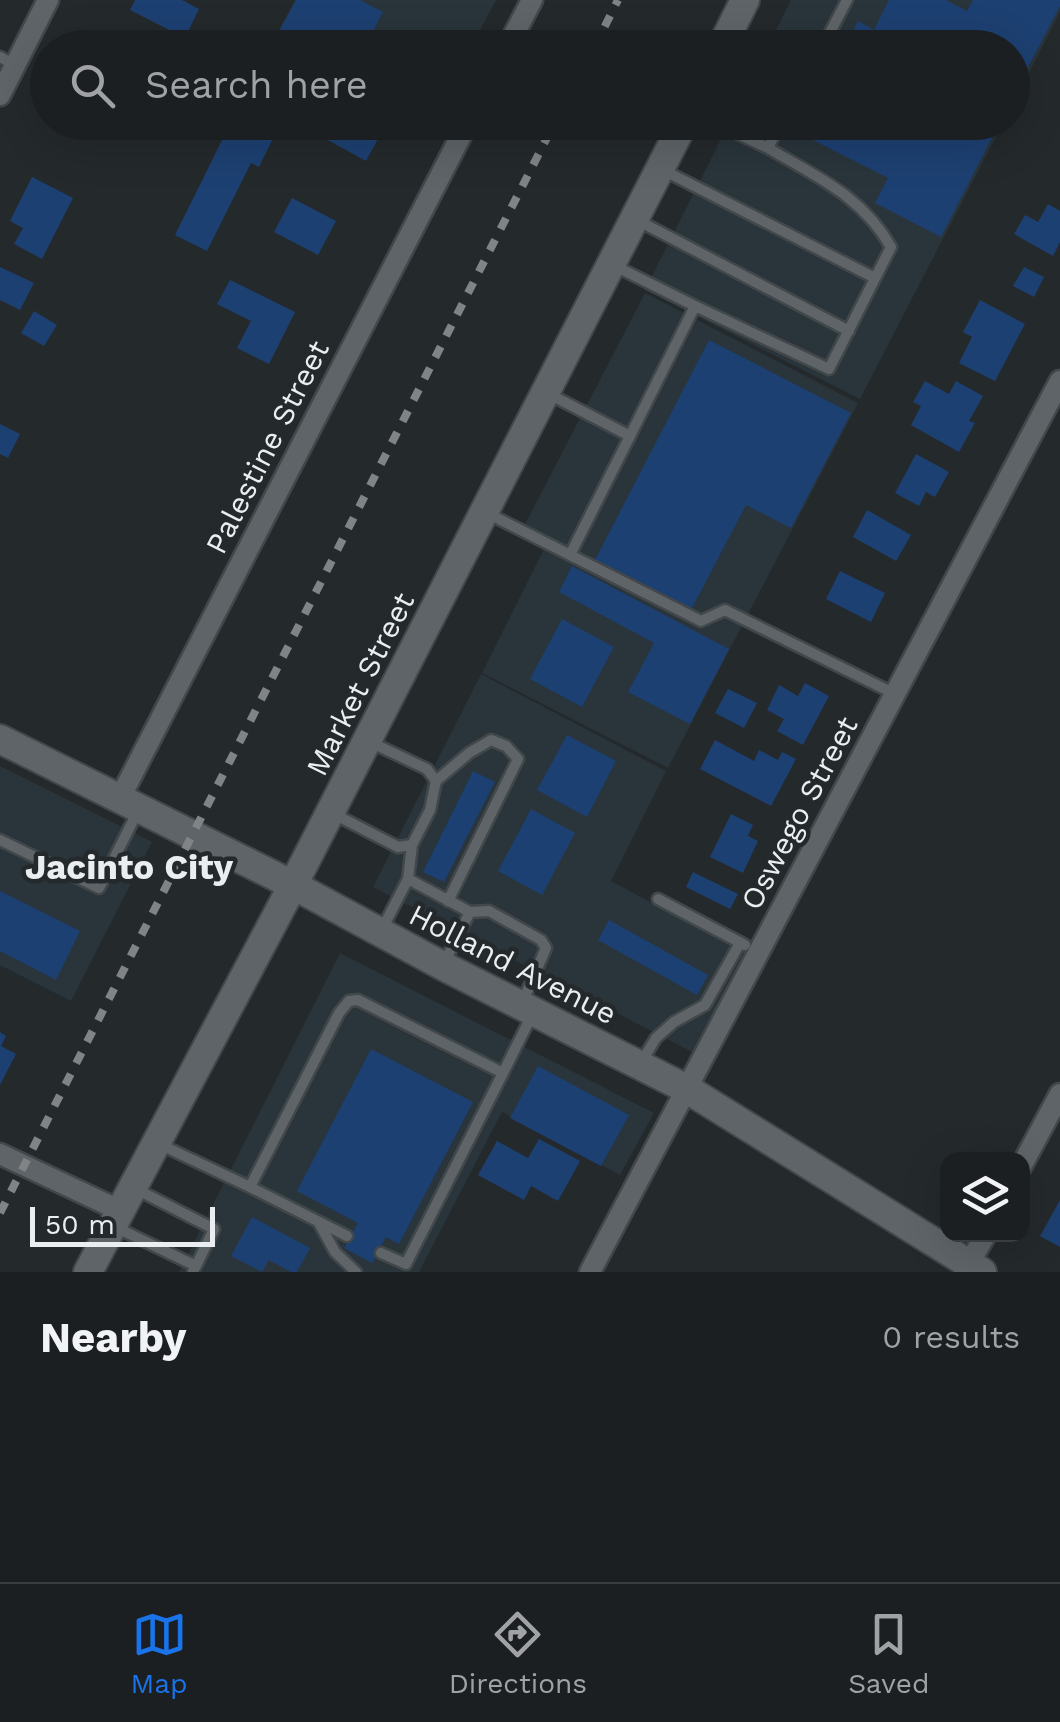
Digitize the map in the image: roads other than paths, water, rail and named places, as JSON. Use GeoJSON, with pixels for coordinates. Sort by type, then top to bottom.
{"type":"FeatureCollection","features":[{"type":"Feature","properties":{"kind":"main road"},"geometry":{"type":"LineString","coordinates":[[730,30],[745,0]]}},
{"type":"Feature","properties":{"kind":"main road","name":"Market Street"},"geometry":{"type":"LineString","coordinates":[[88,1272],[293,885],[675,140]]}},
{"type":"Feature","properties":{"kind":"main road","name":"Holland Avenue"},"geometry":{"type":"LineString","coordinates":[[0,739],[687,1089],[972,1269]]}},
{"type":"Feature","properties":{"kind":"street"},"geometry":{"type":"LineString","coordinates":[[0,94],[7,61],[48,0]]}},
{"type":"Feature","properties":{"kind":"street"},"geometry":{"type":"LineString","coordinates":[[516,30],[532,0]]}},
{"type":"Feature","properties":{"kind":"street","name":"Palestine Street"},"geometry":{"type":"LineString","coordinates":[[130,803],[459,140]]}},
{"type":"Feature","properties":{"kind":"street","name":"Oswego Street"},"geometry":{"type":"LineString","coordinates":[[590,1272],[687,1089],[750,948],[896,694],[1060,382]]}},
{"type":"Feature","properties":{"kind":"street"},"geometry":{"type":"LineString","coordinates":[[1029,1152],[1060,1094]]}},
{"type":"Feature","properties":{"kind":"street"},"geometry":{"type":"LineString","coordinates":[[0,1154],[122,1208]]}},
{"type":"Feature","properties":{"kind":"street"},"geometry":{"type":"LineString","coordinates":[[972,1269],[983,1242]]}},
{"type":"Feature","properties":{"kind":"lane"},"geometry":{"type":"LineString","coordinates":[[831,30],[847,0]]}},
{"type":"Feature","properties":{"kind":"lane"},"geometry":{"type":"LineString","coordinates":[[612,265],[829,370],[891,247],[876,221],[843,192],[751,140]]}},
{"type":"Feature","properties":{"kind":"lane"},"geometry":{"type":"LineString","coordinates":[[768,148],[772,140]]}},
{"type":"Feature","properties":{"kind":"lane"},"geometry":{"type":"LineString","coordinates":[[660,169],[875,278]]}},
{"type":"Feature","properties":{"kind":"lane"},"geometry":{"type":"LineString","coordinates":[[635,219],[848,331]]}},
{"type":"Feature","properties":{"kind":"lane"},"geometry":{"type":"LineString","coordinates":[[570,555],[695,306]]}},
{"type":"Feature","properties":{"kind":"lane"},"geometry":{"type":"LineString","coordinates":[[546,392],[630,436]]}},
{"type":"Feature","properties":{"kind":"lane"},"geometry":{"type":"LineString","coordinates":[[484,512],[701,621],[725,610],[896,694]]}},
{"type":"Feature","properties":{"kind":"lane"},"geometry":{"type":"LineString","coordinates":[[367,740],[427,769],[436,782]]}},
{"type":"Feature","properties":{"kind":"lane"},"geometry":{"type":"LineString","coordinates":[[380,932],[408,878],[412,845],[430,810],[436,782],[490,740],[506,746],[518,758],[448,900]]}},
{"type":"Feature","properties":{"kind":"lane"},"geometry":{"type":"LineString","coordinates":[[0,840],[98,888],[130,803]]}},
{"type":"Feature","properties":{"kind":"lane"},"geometry":{"type":"LineString","coordinates":[[330,813],[398,847],[412,845]]}},
{"type":"Feature","properties":{"kind":"lane"},"geometry":{"type":"LineString","coordinates":[[396,1272],[406,1264],[502,1073],[546,948],[541,940],[488,911],[470,912],[408,878]]}},
{"type":"Feature","properties":{"kind":"lane"},"geometry":{"type":"LineString","coordinates":[[640,1065],[656,1038],[674,1022],[705,1005],[750,948],[658,899]]}},
{"type":"Feature","properties":{"kind":"lane"},"geometry":{"type":"LineString","coordinates":[[443,966],[470,912]]}},
{"type":"Feature","properties":{"kind":"lane"},"geometry":{"type":"LineString","coordinates":[[250,1187],[339,1013],[350,1001],[358,1000],[502,1073]]}},
{"type":"Feature","properties":{"kind":"lane"},"geometry":{"type":"LineString","coordinates":[[157,1143],[347,1236]]}},
{"type":"Feature","properties":{"kind":"lane"},"geometry":{"type":"LineString","coordinates":[[122,1208],[214,1229],[194,1269],[122,1208]]}},
{"type":"Feature","properties":{"kind":"lane"},"geometry":{"type":"LineString","coordinates":[[319,1222],[335,1252],[356,1272]]}},
{"type":"Feature","properties":{"kind":"lane"},"geometry":{"type":"LineString","coordinates":[[381,1253],[406,1264]]}},
{"type":"Feature","properties":{"kind":"railway"},"geometry":{"type":"LineString","coordinates":[[603,30],[618,0]]}},
{"type":"Feature","properties":{"kind":"railway"},"geometry":{"type":"LineString","coordinates":[[0,1213],[546,140]]}},
{"type":"Feature","properties":{"kind":"district","name":"Jacinto City"},"geometry":{"type":"Point","coordinates":[129,867]}}]}
